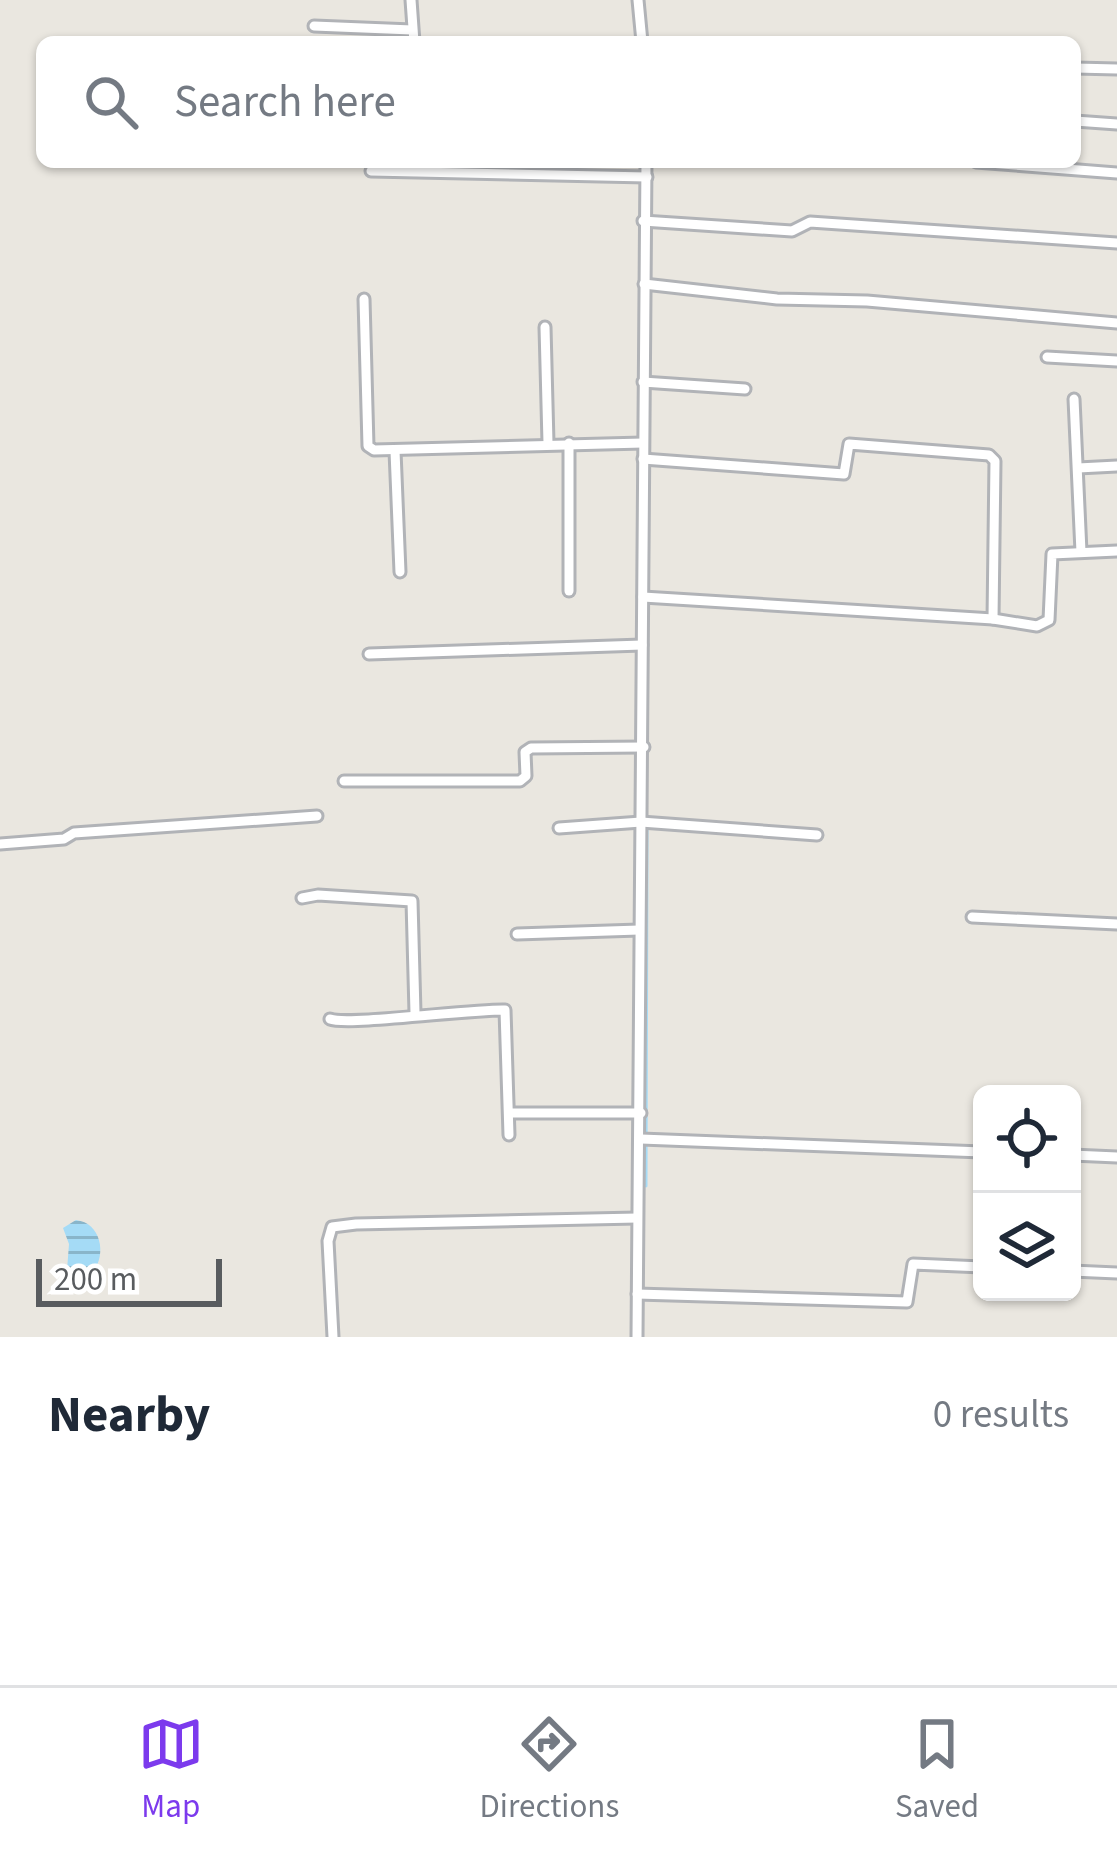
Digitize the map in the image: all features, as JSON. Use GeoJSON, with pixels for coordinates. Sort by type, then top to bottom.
{"type":"FeatureCollection","features":[{"type":"Feature","properties":{"kind":"street"},"geometry":{"type":"LineString","coordinates":[[314,26],[413,36],[411,0]]}},
{"type":"Feature","properties":{"kind":"street"},"geometry":{"type":"LineString","coordinates":[[638,0],[642,36]]}},
{"type":"Feature","properties":{"kind":"street"},"geometry":{"type":"LineString","coordinates":[[1081,68],[1117,70]]}},
{"type":"Feature","properties":{"kind":"street"},"geometry":{"type":"LineString","coordinates":[[1081,122],[1117,124]]}},
{"type":"Feature","properties":{"kind":"street"},"geometry":{"type":"LineString","coordinates":[[637,1337],[646,168]]}},
{"type":"Feature","properties":{"kind":"street"},"geometry":{"type":"LineString","coordinates":[[1053,168],[1117,173]]}},
{"type":"Feature","properties":{"kind":"street"},"geometry":{"type":"LineString","coordinates":[[371,171],[647,177]]}},
{"type":"Feature","properties":{"kind":"street"},"geometry":{"type":"LineString","coordinates":[[643,221],[792,231],[810,222],[1117,243]]}},
{"type":"Feature","properties":{"kind":"street"},"geometry":{"type":"LineString","coordinates":[[644,284],[777,299],[867,301],[1117,323]]}},
{"type":"Feature","properties":{"kind":"street"},"geometry":{"type":"LineString","coordinates":[[364,299],[368,446],[394,451],[643,443]]}},
{"type":"Feature","properties":{"kind":"street"},"geometry":{"type":"LineString","coordinates":[[545,327],[548,443]]}},
{"type":"Feature","properties":{"kind":"street"},"geometry":{"type":"LineString","coordinates":[[1047,357],[1117,361]]}},
{"type":"Feature","properties":{"kind":"street"},"geometry":{"type":"LineString","coordinates":[[643,382],[746,388]]}},
{"type":"Feature","properties":{"kind":"street"},"geometry":{"type":"LineString","coordinates":[[1074,399],[1081,552]]}},
{"type":"Feature","properties":{"kind":"street"},"geometry":{"type":"LineString","coordinates":[[569,442],[569,591]]}},
{"type":"Feature","properties":{"kind":"street"},"geometry":{"type":"LineString","coordinates":[[643,459],[844,474],[848,444],[989,454],[995,461],[993,619]]}},
{"type":"Feature","properties":{"kind":"street"},"geometry":{"type":"LineString","coordinates":[[394,451],[400,572]]}},
{"type":"Feature","properties":{"kind":"street"},"geometry":{"type":"LineString","coordinates":[[1078,468],[1117,466]]}},
{"type":"Feature","properties":{"kind":"street"},"geometry":{"type":"LineString","coordinates":[[643,597],[1046,624],[1052,554],[1117,550]]}},
{"type":"Feature","properties":{"kind":"street"},"geometry":{"type":"LineString","coordinates":[[369,654],[642,645]]}},
{"type":"Feature","properties":{"kind":"street"},"geometry":{"type":"LineString","coordinates":[[344,781],[520,781],[526,776],[525,752],[531,748],[644,747]]}},
{"type":"Feature","properties":{"kind":"street"},"geometry":{"type":"LineString","coordinates":[[0,844],[64,839],[74,833],[317,816]]}},
{"type":"Feature","properties":{"kind":"street"},"geometry":{"type":"LineString","coordinates":[[559,828],[641,822],[817,835]]}},
{"type":"Feature","properties":{"kind":"street"},"geometry":{"type":"LineString","coordinates":[[302,898],[412,901],[415,1013]]}},
{"type":"Feature","properties":{"kind":"street"},"geometry":{"type":"LineString","coordinates":[[972,917],[1117,924]]}},
{"type":"Feature","properties":{"kind":"street"},"geometry":{"type":"LineString","coordinates":[[517,934],[639,930]]}},
{"type":"Feature","properties":{"kind":"street"},"geometry":{"type":"LineString","coordinates":[[330,1019],[344,1023],[415,1013],[505,1010],[509,1135]]}},
{"type":"Feature","properties":{"kind":"street"},"geometry":{"type":"LineString","coordinates":[[511,1113],[640,1113]]}},
{"type":"Feature","properties":{"kind":"street"},"geometry":{"type":"LineString","coordinates":[[641,1139],[973,1152]]}},
{"type":"Feature","properties":{"kind":"street"},"geometry":{"type":"LineString","coordinates":[[1081,1155],[1117,1157]]}},
{"type":"Feature","properties":{"kind":"street"},"geometry":{"type":"LineString","coordinates":[[333,1337],[328,1232],[338,1225],[637,1218]]}},
{"type":"Feature","properties":{"kind":"street"},"geometry":{"type":"LineString","coordinates":[[637,1294],[907,1302],[914,1264],[973,1267]]}},
{"type":"Feature","properties":{"kind":"street"},"geometry":{"type":"LineString","coordinates":[[1081,1271],[1117,1273]]}},
{"type":"Feature","properties":{"kind":"water"},"geometry":{"type":"Polygon","coordinates":[[[76,1220],[91,1227],[99,1240],[100,1257],[93,1272],[67,1270],[69,1244],[63,1228],[76,1220]]]}},
{"type":"Feature","properties":{"kind":"waterway"},"geometry":{"type":"LineString","coordinates":[[646,1186],[647,828]]}}]}
